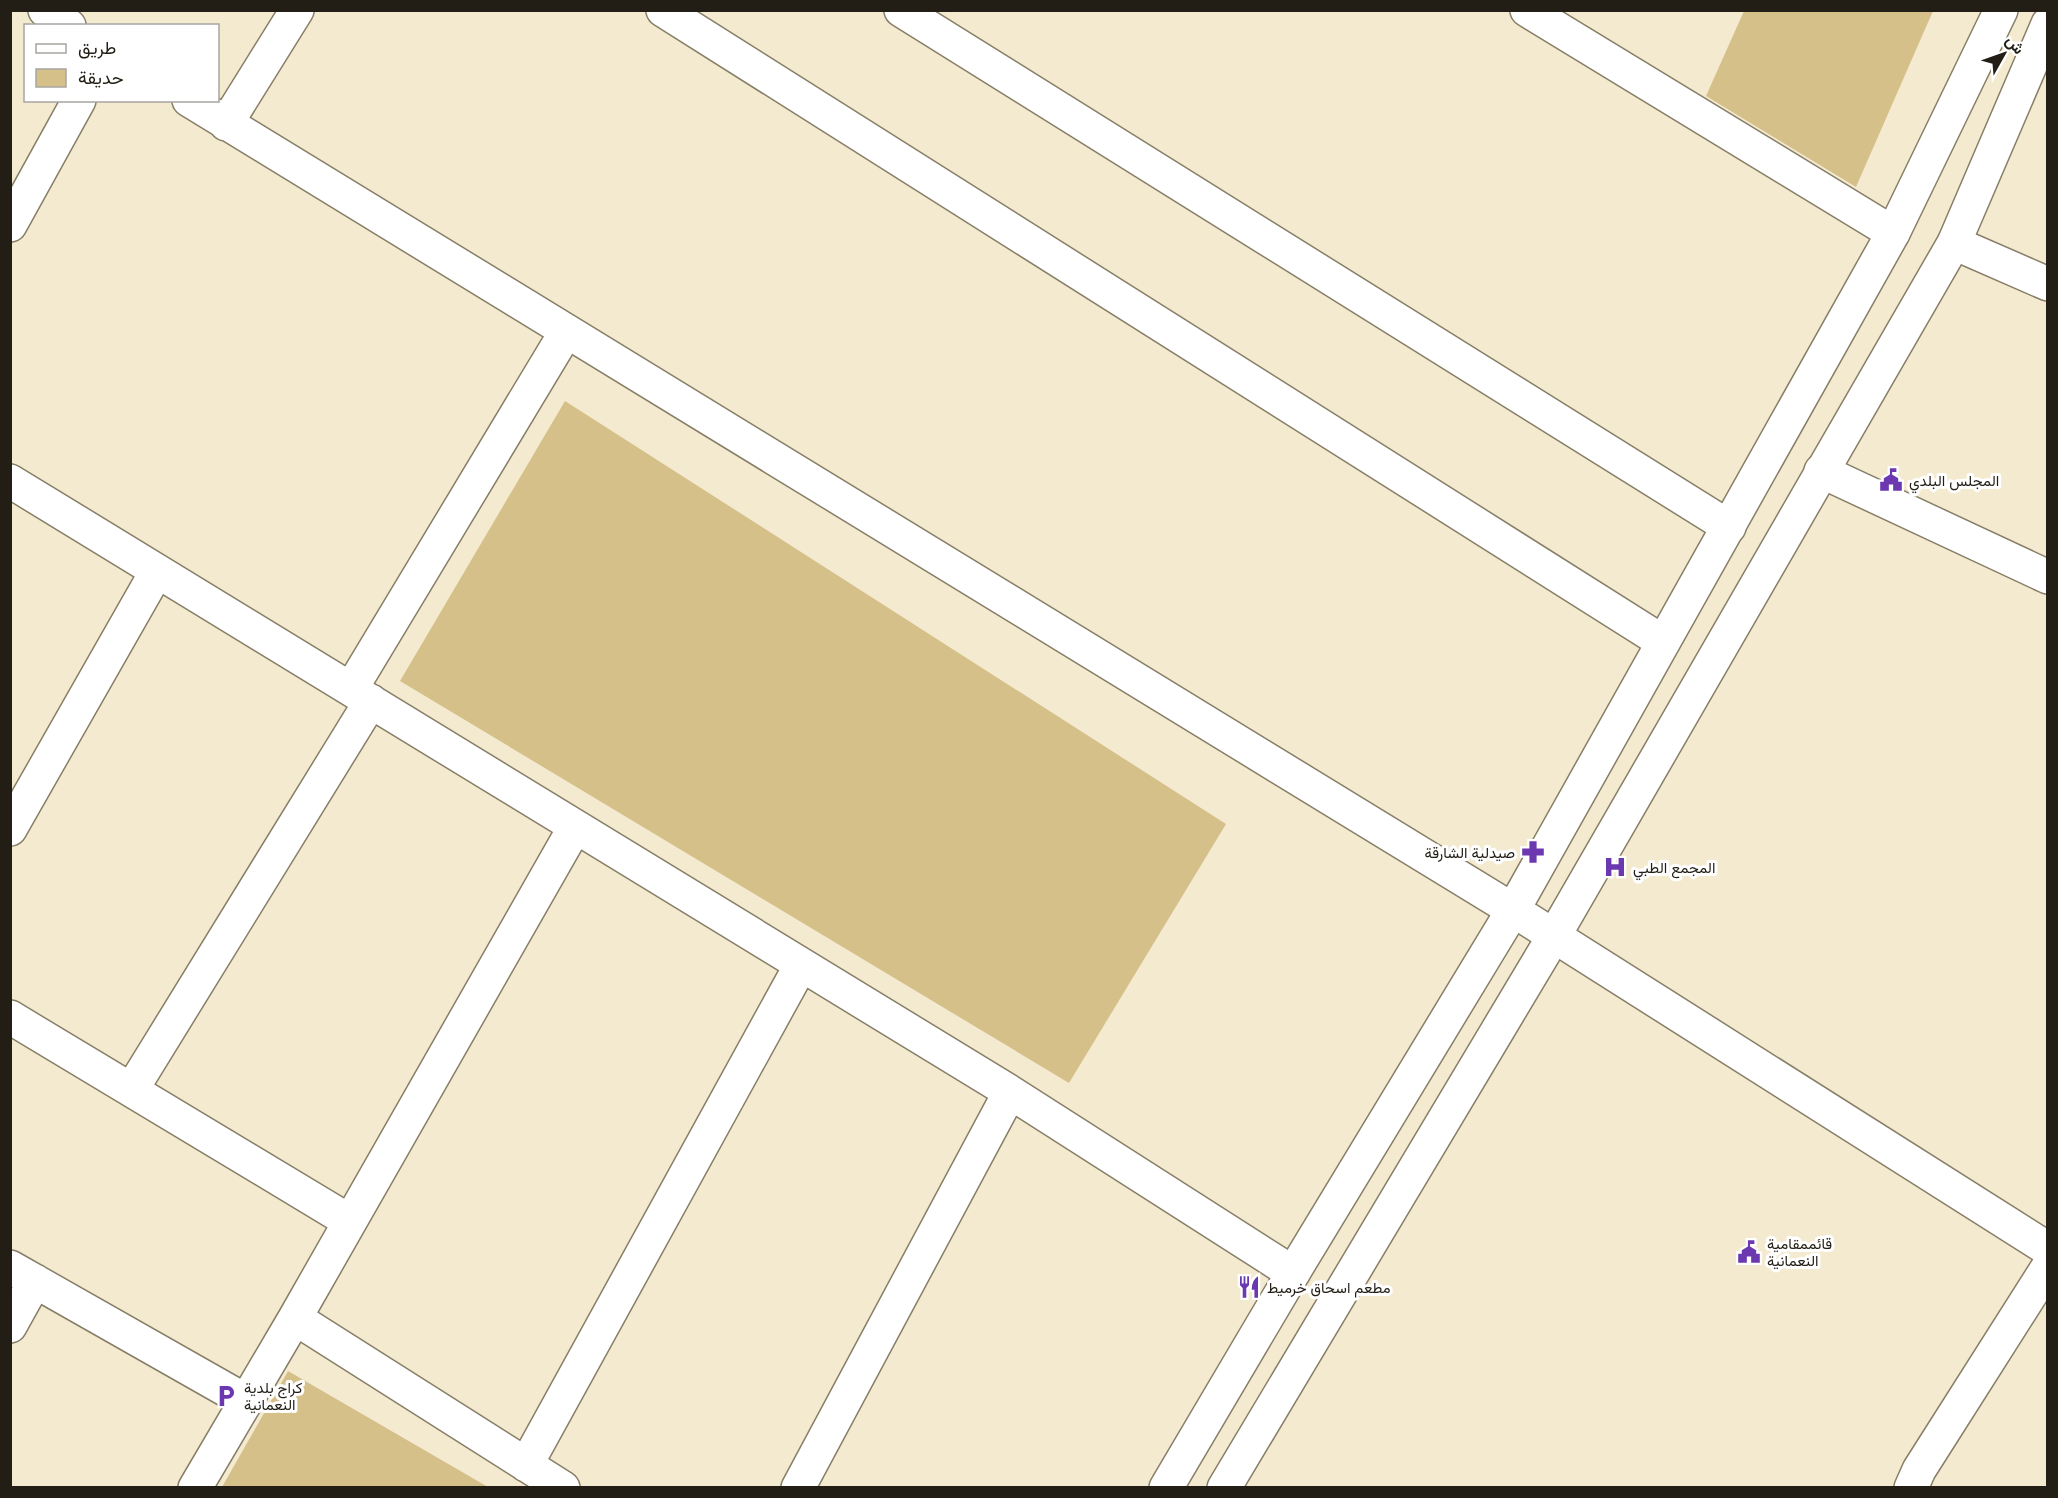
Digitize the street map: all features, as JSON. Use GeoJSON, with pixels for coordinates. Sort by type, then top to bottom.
{"type":"FeatureCollection","features":[{"type":"Feature","properties":{"kind":"street"},"geometry":{"type":"LineString","coordinates":[[45,10],[66,24]]}},
{"type":"Feature","properties":{"kind":"street"},"geometry":{"type":"LineString","coordinates":[[226,124],[297,10]]}},
{"type":"Feature","properties":{"kind":"street"},"geometry":{"type":"LineString","coordinates":[[663,10],[1663,642]]}},
{"type":"Feature","properties":{"kind":"street"},"geometry":{"type":"LineString","coordinates":[[901,10],[1729,527]]}},
{"type":"Feature","properties":{"kind":"street"},"geometry":{"type":"LineString","coordinates":[[1527,10],[1893,233]]}},
{"type":"Feature","properties":{"kind":"street"},"geometry":{"type":"LineString","coordinates":[[1166,1488],[1293,1273],[1514,910],[1893,233],[2001,10]]}},
{"type":"Feature","properties":{"kind":"street"},"geometry":{"type":"LineString","coordinates":[[1233,1484],[1554,936],[1954,243],[2048,24]]}},
{"type":"Feature","properties":{"kind":"street"},"geometry":{"type":"LineString","coordinates":[[10,225],[78,102]]}},
{"type":"Feature","properties":{"kind":"street"},"geometry":{"type":"LineString","coordinates":[[192,102],[1514,910],[2048,1249]]}},
{"type":"Feature","properties":{"kind":"street"},"geometry":{"type":"LineString","coordinates":[[1954,243],[2048,284]]}},
{"type":"Feature","properties":{"kind":"street"},"geometry":{"type":"LineString","coordinates":[[132,1089],[361,695],[566,332]]}},
{"type":"Feature","properties":{"kind":"street"},"geometry":{"type":"LineString","coordinates":[[1821,471],[2048,577]]}},
{"type":"Feature","properties":{"kind":"street"},"geometry":{"type":"LineString","coordinates":[[10,481],[1010,1092],[1293,1273]]}},
{"type":"Feature","properties":{"kind":"street"},"geometry":{"type":"LineString","coordinates":[[10,829],[157,571]]}},
{"type":"Feature","properties":{"kind":"street"},"geometry":{"type":"LineString","coordinates":[[195,1488],[295,1318],[575,827]]}},
{"type":"Feature","properties":{"kind":"street"},"geometry":{"type":"LineString","coordinates":[[526,1465],[801,965]]}},
{"type":"Feature","properties":{"kind":"street"},"geometry":{"type":"LineString","coordinates":[[10,1017],[350,1221]]}},
{"type":"Feature","properties":{"kind":"street"},"geometry":{"type":"LineString","coordinates":[[798,1488],[1010,1092]]}},
{"type":"Feature","properties":{"kind":"street"},"geometry":{"type":"LineString","coordinates":[[1911,1488],[1919,1470],[2048,1267]]}},
{"type":"Feature","properties":{"kind":"street"},"geometry":{"type":"LineString","coordinates":[[10,1326],[23,1274],[246,1401]]}},
{"type":"Feature","properties":{"kind":"street"},"geometry":{"type":"LineString","coordinates":[[295,1318],[563,1488]]}},
{"type":"Feature","properties":{"kind":"green space"},"geometry":{"type":"Polygon","coordinates":[[[1744,11],[1933,11],[1856,187],[1706,96],[1744,11]]]}},
{"type":"Feature","properties":{"kind":"green space"},"geometry":{"type":"Polygon","coordinates":[[[565,401],[1226,824],[1069,1083],[400,681],[565,401]]]}},
{"type":"Feature","properties":{"kind":"green space"},"geometry":{"type":"Polygon","coordinates":[[[288,1371],[488,1487],[222,1487],[288,1371]]]}},
{"type":"Feature","properties":{"kind":"place","name":"المجلس البلدي"},"geometry":{"type":"Point","coordinates":[1891,480]}},
{"type":"Feature","properties":{"kind":"place","name":"صيدلية الشارقة"},"geometry":{"type":"Point","coordinates":[1533,852]}},
{"type":"Feature","properties":{"kind":"place","name":"المجمع الطبي"},"geometry":{"type":"Point","coordinates":[1615,867]}},
{"type":"Feature","properties":{"kind":"place","name":"قائممقامية النعمانية"},"geometry":{"type":"Point","coordinates":[1749,1252]}},
{"type":"Feature","properties":{"kind":"place","name":"مطعم اسحاق خرميط"},"geometry":{"type":"Point","coordinates":[1249,1287]}},
{"type":"Feature","properties":{"kind":"place","name":"كراج بلدية النعمانية"},"geometry":{"type":"Point","coordinates":[226,1396]}}]}
